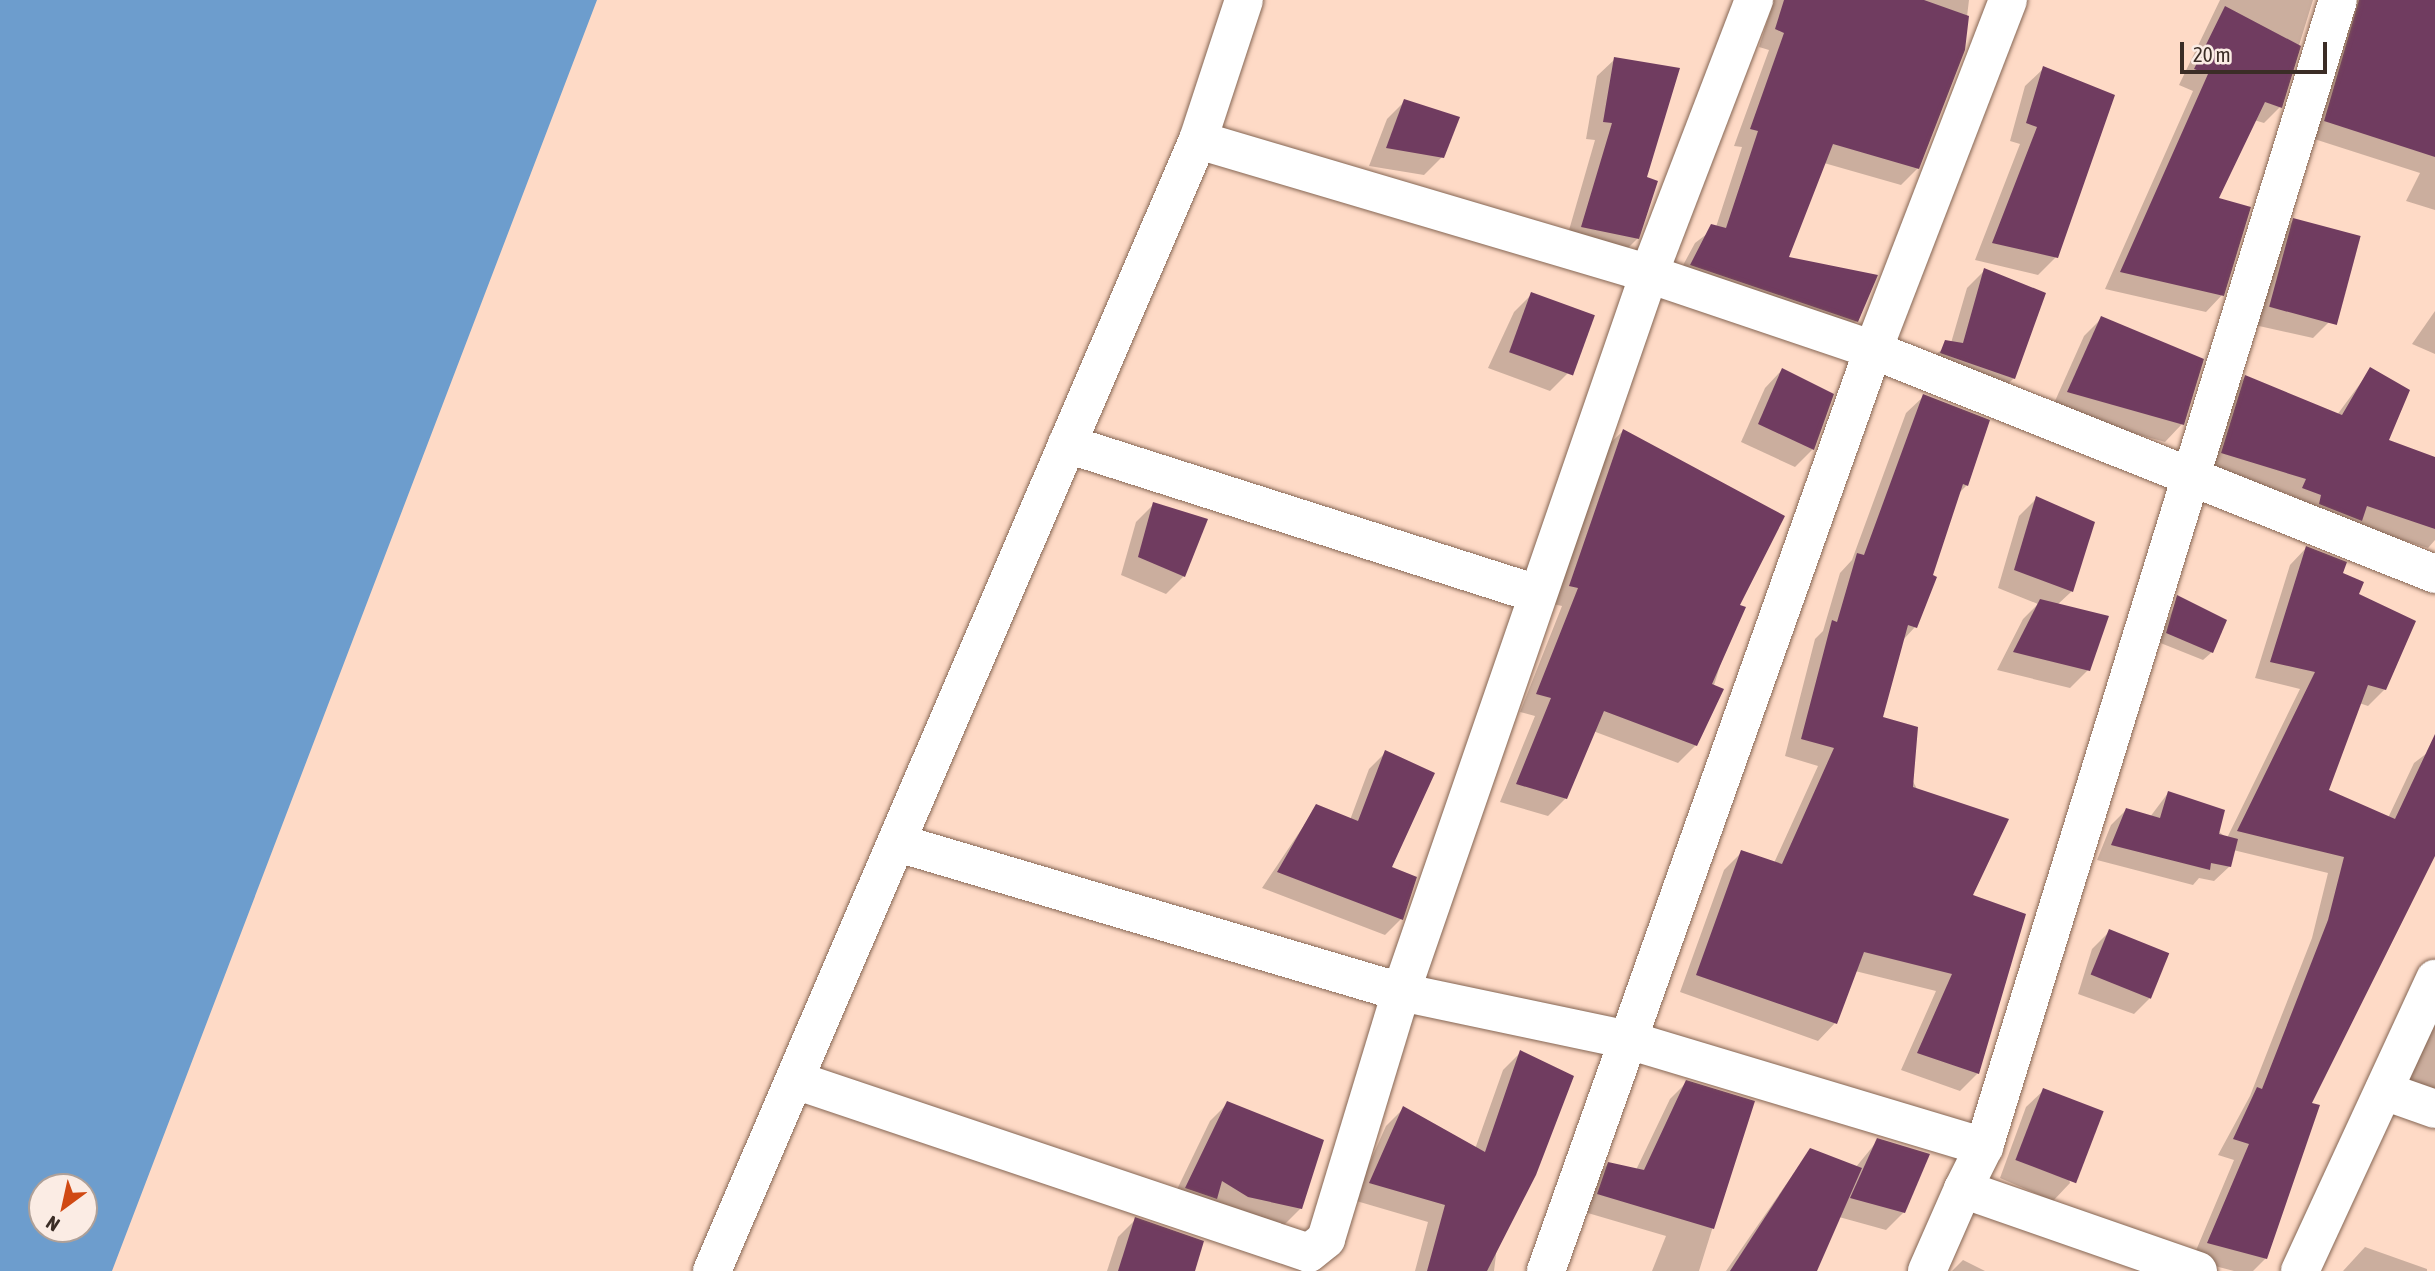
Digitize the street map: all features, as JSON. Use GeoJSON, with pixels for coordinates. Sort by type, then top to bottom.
{"type":"FeatureCollection","features":[{"type":"Feature","properties":{"kind":"street"},"geometry":{"type":"LineString","coordinates":[[712,1271],[1198,140],[1244,0]]}},
{"type":"Feature","properties":{"kind":"street"},"geometry":{"type":"LineString","coordinates":[[795,1080],[1309,1253],[1326,1239],[1401,992],[1536,594],[1648,274],[1754,0]]}},
{"type":"Feature","properties":{"kind":"street"},"geometry":{"type":"LineString","coordinates":[[1546,1271],[1873,350],[2008,0]]}},
{"type":"Feature","properties":{"kind":"street"},"geometry":{"type":"LineString","coordinates":[[1927,1271],[1984,1147],[2338,0]]}},
{"type":"Feature","properties":{"kind":"street"},"geometry":{"type":"LineString","coordinates":[[1198,140],[1648,274],[1873,350],[2435,574]]}},
{"type":"Feature","properties":{"kind":"street"},"geometry":{"type":"LineString","coordinates":[[1067,444],[1536,594]]}},
{"type":"Feature","properties":{"kind":"street"},"geometry":{"type":"LineString","coordinates":[[898,843],[1401,992],[1628,1040],[1984,1147]]}},
{"type":"Feature","properties":{"kind":"street"},"geometry":{"type":"LineString","coordinates":[[2300,1271],[2435,979]]}},
{"type":"Feature","properties":{"kind":"street"},"geometry":{"type":"LineString","coordinates":[[2384,1091],[2435,1109]]}},
{"type":"Feature","properties":{"kind":"street"},"geometry":{"type":"LineString","coordinates":[[1963,1189],[2199,1271]]}},
{"type":"Feature","properties":{"kind":"water"},"geometry":{"type":"Polygon","coordinates":[[[0,0],[597,0],[112,1271],[0,1271],[0,0]]]}},
{"type":"Feature","properties":{"kind":"building"},"geometry":{"type":"Polygon","coordinates":[[[1784,0],[1924,0],[1969,16],[1965,50],[1919,169],[1833,144],[1789,257],[1878,275],[1858,322],[1690,265],[1711,224],[1726,228],[1758,131],[1750,129],[1784,33],[1775,29],[1784,0]]]}},
{"type":"Feature","properties":{"kind":"building"},"geometry":{"type":"Polygon","coordinates":[[[2359,0],[2435,0],[2435,157],[2324,121],[2359,0]]]}},
{"type":"Feature","properties":{"kind":"building"},"geometry":{"type":"Polygon","coordinates":[[[2225,6],[2301,46],[2282,108],[2265,102],[2219,198],[2251,207],[2224,296],[2120,272],[2208,74],[2194,69],[2225,6]]]}},
{"type":"Feature","properties":{"kind":"building"},"geometry":{"type":"Polygon","coordinates":[[[1614,57],[1680,68],[1647,177],[1658,181],[1639,239],[1581,227],[1612,123],[1603,122],[1614,57]]]}},
{"type":"Feature","properties":{"kind":"building"},"geometry":{"type":"Polygon","coordinates":[[[2043,66],[2115,95],[2058,258],[1992,243],[2037,127],[2026,123],[2043,66]]]}},
{"type":"Feature","properties":{"kind":"building"},"geometry":{"type":"Polygon","coordinates":[[[1404,99],[1460,117],[1444,158],[1386,148],[1404,99]]]}},
{"type":"Feature","properties":{"kind":"building"},"geometry":{"type":"Polygon","coordinates":[[[2293,218],[2361,236],[2337,325],[2269,307],[2293,218]]]}},
{"type":"Feature","properties":{"kind":"building"},"geometry":{"type":"Polygon","coordinates":[[[1984,268],[2046,293],[2015,379],[1940,353],[1945,340],[1963,343],[1984,268]]]}},
{"type":"Feature","properties":{"kind":"building"},"geometry":{"type":"Polygon","coordinates":[[[1531,292],[1595,315],[1573,375],[1509,352],[1531,292]]]}},
{"type":"Feature","properties":{"kind":"building"},"geometry":{"type":"Polygon","coordinates":[[[2101,316],[2204,359],[2184,425],[2067,392],[2101,316]]]}},
{"type":"Feature","properties":{"kind":"building"},"geometry":{"type":"Polygon","coordinates":[[[2370,367],[2410,390],[2389,440],[2435,457],[2435,529],[2367,506],[2362,521],[2319,504],[2321,495],[2302,488],[2306,479],[2221,453],[2245,375],[2342,415],[2370,367]]]}},
{"type":"Feature","properties":{"kind":"building"},"geometry":{"type":"Polygon","coordinates":[[[1782,368],[1834,394],[1814,450],[1758,424],[1782,368]]]}},
{"type":"Feature","properties":{"kind":"building"},"geometry":{"type":"Polygon","coordinates":[[[1923,394],[1990,420],[1968,486],[1963,484],[1933,575],[1937,577],[1917,628],[1908,625],[1883,717],[1918,727],[1913,787],[2009,819],[1973,895],[2026,914],[1979,1074],[1917,1053],[1952,974],[1864,952],[1837,1024],[1696,975],[1741,850],[1782,864],[1834,748],[1801,739],[1832,620],[1837,622],[1857,553],[1864,555],[1923,394]]]}},
{"type":"Feature","properties":{"kind":"building"},"geometry":{"type":"Polygon","coordinates":[[[1623,429],[1785,516],[1740,605],[1746,607],[1712,684],[1724,689],[1697,746],[1604,711],[1567,799],[1516,784],[1551,698],[1536,694],[1578,588],[1569,586],[1623,429]]]}},
{"type":"Feature","properties":{"kind":"building"},"geometry":{"type":"Polygon","coordinates":[[[2036,496],[2095,522],[2073,592],[2014,570],[2036,496]]]}},
{"type":"Feature","properties":{"kind":"building"},"geometry":{"type":"Polygon","coordinates":[[[1153,502],[1208,519],[1185,577],[1138,557],[1153,502]]]}},
{"type":"Feature","properties":{"kind":"building"},"geometry":{"type":"Polygon","coordinates":[[[2306,546],[2347,562],[2343,573],[2364,582],[2359,594],[2416,621],[2386,690],[2368,685],[2329,790],[2395,819],[2435,734],[2435,856],[2312,1103],[2320,1105],[2267,1259],[2207,1243],[2249,1144],[2233,1139],[2257,1087],[2262,1089],[2328,920],[2344,857],[2237,831],[2315,672],[2270,662],[2306,546]]]}},
{"type":"Feature","properties":{"kind":"building"},"geometry":{"type":"Polygon","coordinates":[[[2177,595],[2227,620],[2213,653],[2166,633],[2177,595]]]}},
{"type":"Feature","properties":{"kind":"building"},"geometry":{"type":"Polygon","coordinates":[[[2040,599],[2109,616],[2090,671],[2013,652],[2040,599]]]}},
{"type":"Feature","properties":{"kind":"building"},"geometry":{"type":"Polygon","coordinates":[[[1385,750],[1435,773],[1392,867],[1417,877],[1403,920],[1277,872],[1316,804],[1358,821],[1385,750]]]}},
{"type":"Feature","properties":{"kind":"building"},"geometry":{"type":"Polygon","coordinates":[[[2168,791],[2225,810],[2219,834],[2238,839],[2231,867],[2211,863],[2210,870],[2111,845],[2126,808],[2160,818],[2168,791]]]}},
{"type":"Feature","properties":{"kind":"building"},"geometry":{"type":"Polygon","coordinates":[[[2109,929],[2169,953],[2151,999],[2091,974],[2109,929]]]}},
{"type":"Feature","properties":{"kind":"building"},"geometry":{"type":"Polygon","coordinates":[[[1520,1050],[1574,1076],[1536,1175],[1487,1271],[1427,1271],[1445,1205],[1369,1183],[1403,1106],[1485,1152],[1520,1050]]]}},
{"type":"Feature","properties":{"kind":"building"},"geometry":{"type":"Polygon","coordinates":[[[1686,1080],[1755,1101],[1714,1229],[1597,1194],[1608,1162],[1644,1170],[1686,1080]]]}},
{"type":"Feature","properties":{"kind":"building"},"geometry":{"type":"Polygon","coordinates":[[[2043,1088],[2104,1111],[2076,1183],[2015,1160],[2043,1088]]]}},
{"type":"Feature","properties":{"kind":"building"},"geometry":{"type":"Polygon","coordinates":[[[1227,1101],[1324,1140],[1302,1209],[1248,1197],[1222,1181],[1217,1199],[1185,1188],[1227,1101]]]}},
{"type":"Feature","properties":{"kind":"building"},"geometry":{"type":"Polygon","coordinates":[[[1877,1138],[1930,1154],[1905,1213],[1850,1198],[1877,1138]]]}},
{"type":"Feature","properties":{"kind":"building"},"geometry":{"type":"Polygon","coordinates":[[[1810,1148],[1862,1168],[1817,1271],[1730,1271],[1810,1148]]]}},
{"type":"Feature","properties":{"kind":"building"},"geometry":{"type":"Polygon","coordinates":[[[1135,1217],[1204,1241],[1195,1271],[1118,1271],[1135,1217]]]}}]}
